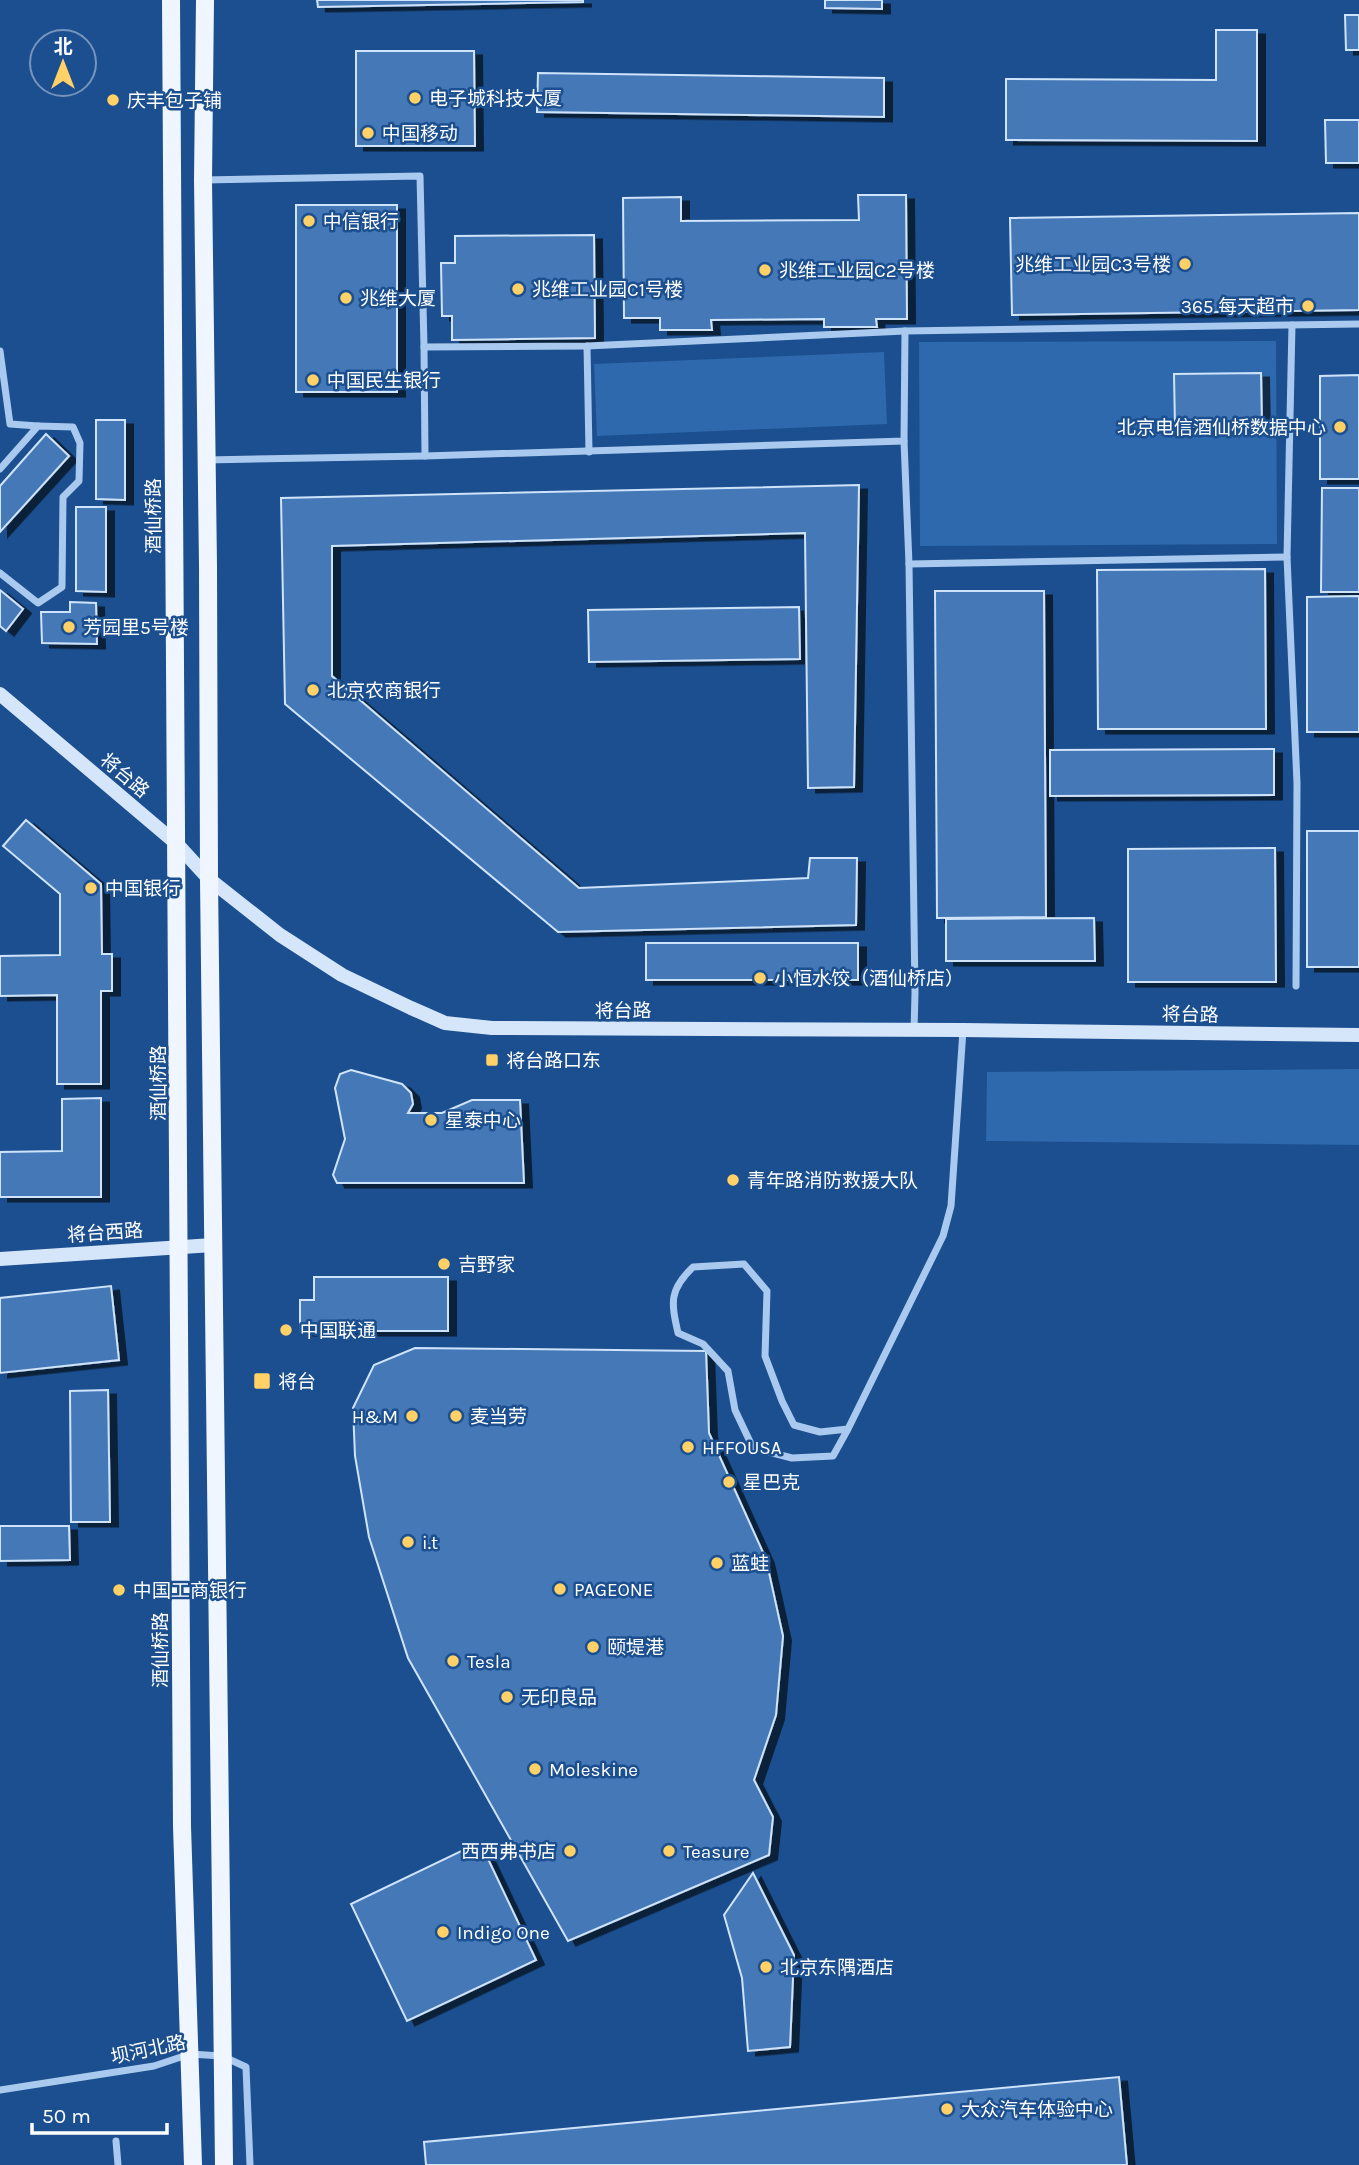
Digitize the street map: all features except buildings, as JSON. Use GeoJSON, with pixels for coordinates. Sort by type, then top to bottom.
{"type":"FeatureCollection","features":[{"type":"Feature","properties":{"kind":"main road","name":"酒仙桥路"},"geometry":{"type":"LineString","coordinates":[[171,0],[182,1826],[193,2165]]}},
{"type":"Feature","properties":{"kind":"main road"},"geometry":{"type":"LineString","coordinates":[[205,0],[203,180],[209,878],[224,2165]]}},
{"type":"Feature","properties":{"kind":"main road","name":"将台路"},"geometry":{"type":"LineString","coordinates":[[0,694],[177,844],[209,878],[280,935],[342,975],[445,1023],[492,1028],[1359,1035]]}},
{"type":"Feature","properties":{"kind":"main road","name":"将台西路"},"geometry":{"type":"LineString","coordinates":[[0,1259],[213,1245]]}},
{"type":"Feature","properties":{"kind":"street"},"geometry":{"type":"LineString","coordinates":[[203,180],[420,176],[425,456]]}},
{"type":"Feature","properties":{"kind":"street"},"geometry":{"type":"LineString","coordinates":[[424,347],[587,346],[905,331],[1359,324]]}},
{"type":"Feature","properties":{"kind":"street"},"geometry":{"type":"LineString","coordinates":[[1292,325],[1287,557],[1297,783],[1296,985]]}},
{"type":"Feature","properties":{"kind":"street"},"geometry":{"type":"LineString","coordinates":[[905,331],[904,441],[909,564],[914,1031]]}},
{"type":"Feature","properties":{"kind":"street"},"geometry":{"type":"LineString","coordinates":[[587,346],[589,452]]}},
{"type":"Feature","properties":{"kind":"street"},"geometry":{"type":"LineString","coordinates":[[0,351],[10,424],[73,427],[80,443],[79,481],[63,496],[62,587],[38,603],[0,573]]}},
{"type":"Feature","properties":{"kind":"street"},"geometry":{"type":"LineString","coordinates":[[0,469],[38,426]]}},
{"type":"Feature","properties":{"kind":"street"},"geometry":{"type":"LineString","coordinates":[[206,460],[589,452],[904,441]]}},
{"type":"Feature","properties":{"kind":"street"},"geometry":{"type":"LineString","coordinates":[[909,564],[1287,557]]}},
{"type":"Feature","properties":{"kind":"street"},"geometry":{"type":"LineString","coordinates":[[848,1429],[820,1432],[794,1425],[765,1356],[767,1291],[744,1264],[693,1267],[678,1281],[672,1306],[678,1333],[703,1344],[728,1371],[735,1410],[753,1448],[792,1458],[833,1456],[848,1429],[943,1236],[951,1206],[963,1030]]}},
{"type":"Feature","properties":{"kind":"street","name":"坝河北路"},"geometry":{"type":"LineString","coordinates":[[0,2090],[154,2066],[190,2054],[222,2056]]}},
{"type":"Feature","properties":{"kind":"street"},"geometry":{"type":"LineString","coordinates":[[222,2056],[246,2067],[250,2165]]}},
{"type":"Feature","properties":{"kind":"street"},"geometry":{"type":"LineString","coordinates":[[116,2141],[118,2165]]}},
{"type":"Feature","properties":{"kind":"shaded area"},"geometry":{"type":"Polygon","coordinates":[[[1276,341],[1277,544],[920,546],[919,342],[1276,341]]]}},
{"type":"Feature","properties":{"kind":"shaded area"},"geometry":{"type":"Polygon","coordinates":[[[884,352],[887,424],[597,436],[594,364],[884,352]]]}},
{"type":"Feature","properties":{"kind":"shaded area"},"geometry":{"type":"Polygon","coordinates":[[[1359,1069],[1359,1145],[986,1141],[987,1072],[1359,1069]]]}},
{"type":"Feature","properties":{"kind":"place","name":"电子城科技大厦"},"geometry":{"type":"Point","coordinates":[415,98]}},
{"type":"Feature","properties":{"kind":"place","name":"庆丰包子铺"},"geometry":{"type":"Point","coordinates":[113,100]}},
{"type":"Feature","properties":{"kind":"place","name":"中国移动"},"geometry":{"type":"Point","coordinates":[368,133]}},
{"type":"Feature","properties":{"kind":"place","name":"中信银行"},"geometry":{"type":"Point","coordinates":[309,221]}},
{"type":"Feature","properties":{"kind":"place","name":"兆维工业园C3号楼"},"geometry":{"type":"Point","coordinates":[1185,264]}},
{"type":"Feature","properties":{"kind":"place","name":"兆维工业园C2号楼"},"geometry":{"type":"Point","coordinates":[765,270]}},
{"type":"Feature","properties":{"kind":"place","name":"兆维工业园C1号楼"},"geometry":{"type":"Point","coordinates":[518,289]}},
{"type":"Feature","properties":{"kind":"place","name":"兆维大厦"},"geometry":{"type":"Point","coordinates":[346,298]}},
{"type":"Feature","properties":{"kind":"place","name":"365 每天超市"},"geometry":{"type":"Point","coordinates":[1308,306]}},
{"type":"Feature","properties":{"kind":"place","name":"中国民生银行"},"geometry":{"type":"Point","coordinates":[313,380]}},
{"type":"Feature","properties":{"kind":"place","name":"北京电信酒仙桥数据中心"},"geometry":{"type":"Point","coordinates":[1340,427]}},
{"type":"Feature","properties":{"kind":"place","name":"芳园里5号楼"},"geometry":{"type":"Point","coordinates":[69,627]}},
{"type":"Feature","properties":{"kind":"place","name":"北京农商银行"},"geometry":{"type":"Point","coordinates":[313,690]}},
{"type":"Feature","properties":{"kind":"place","name":"中国银行"},"geometry":{"type":"Point","coordinates":[91,888]}},
{"type":"Feature","properties":{"kind":"place","name":"小恒水饺（酒仙桥店）"},"geometry":{"type":"Point","coordinates":[760,978]}},
{"type":"Feature","properties":{"kind":"place","name":"将台路口东"},"geometry":{"type":"Point","coordinates":[492,1060]}},
{"type":"Feature","properties":{"kind":"place","name":"星泰中心"},"geometry":{"type":"Point","coordinates":[431,1120]}},
{"type":"Feature","properties":{"kind":"place","name":"青年路消防救援大队"},"geometry":{"type":"Point","coordinates":[733,1180]}},
{"type":"Feature","properties":{"kind":"place","name":"吉野家"},"geometry":{"type":"Point","coordinates":[444,1264]}},
{"type":"Feature","properties":{"kind":"place","name":"中国联通"},"geometry":{"type":"Point","coordinates":[286,1330]}},
{"type":"Feature","properties":{"kind":"place","name":"将台"},"geometry":{"type":"Point","coordinates":[262,1381]}},
{"type":"Feature","properties":{"kind":"place","name":"H&M"},"geometry":{"type":"Point","coordinates":[412,1416]}},
{"type":"Feature","properties":{"kind":"place","name":"麦当劳"},"geometry":{"type":"Point","coordinates":[456,1416]}},
{"type":"Feature","properties":{"kind":"place","name":"HFFOUSA"},"geometry":{"type":"Point","coordinates":[688,1447]}},
{"type":"Feature","properties":{"kind":"place","name":"星巴克"},"geometry":{"type":"Point","coordinates":[729,1482]}},
{"type":"Feature","properties":{"kind":"place","name":"i.t"},"geometry":{"type":"Point","coordinates":[408,1542]}},
{"type":"Feature","properties":{"kind":"place","name":"蓝蛙"},"geometry":{"type":"Point","coordinates":[717,1563]}},
{"type":"Feature","properties":{"kind":"place","name":"PAGEONE"},"geometry":{"type":"Point","coordinates":[560,1589]}},
{"type":"Feature","properties":{"kind":"place","name":"中国工商银行"},"geometry":{"type":"Point","coordinates":[119,1590]}},
{"type":"Feature","properties":{"kind":"place","name":"颐堤港"},"geometry":{"type":"Point","coordinates":[593,1647]}},
{"type":"Feature","properties":{"kind":"place","name":"Tesla"},"geometry":{"type":"Point","coordinates":[453,1661]}},
{"type":"Feature","properties":{"kind":"place","name":"无印良品"},"geometry":{"type":"Point","coordinates":[507,1697]}},
{"type":"Feature","properties":{"kind":"place","name":"Moleskine"},"geometry":{"type":"Point","coordinates":[535,1769]}},
{"type":"Feature","properties":{"kind":"place","name":"西西弗书店"},"geometry":{"type":"Point","coordinates":[570,1851]}},
{"type":"Feature","properties":{"kind":"place","name":"Teasure"},"geometry":{"type":"Point","coordinates":[669,1851]}},
{"type":"Feature","properties":{"kind":"place","name":"Indigo One"},"geometry":{"type":"Point","coordinates":[443,1932]}},
{"type":"Feature","properties":{"kind":"place","name":"北京东隅酒店"},"geometry":{"type":"Point","coordinates":[766,1967]}},
{"type":"Feature","properties":{"kind":"place","name":"大众汽车体验中心"},"geometry":{"type":"Point","coordinates":[947,2109]}}]}
